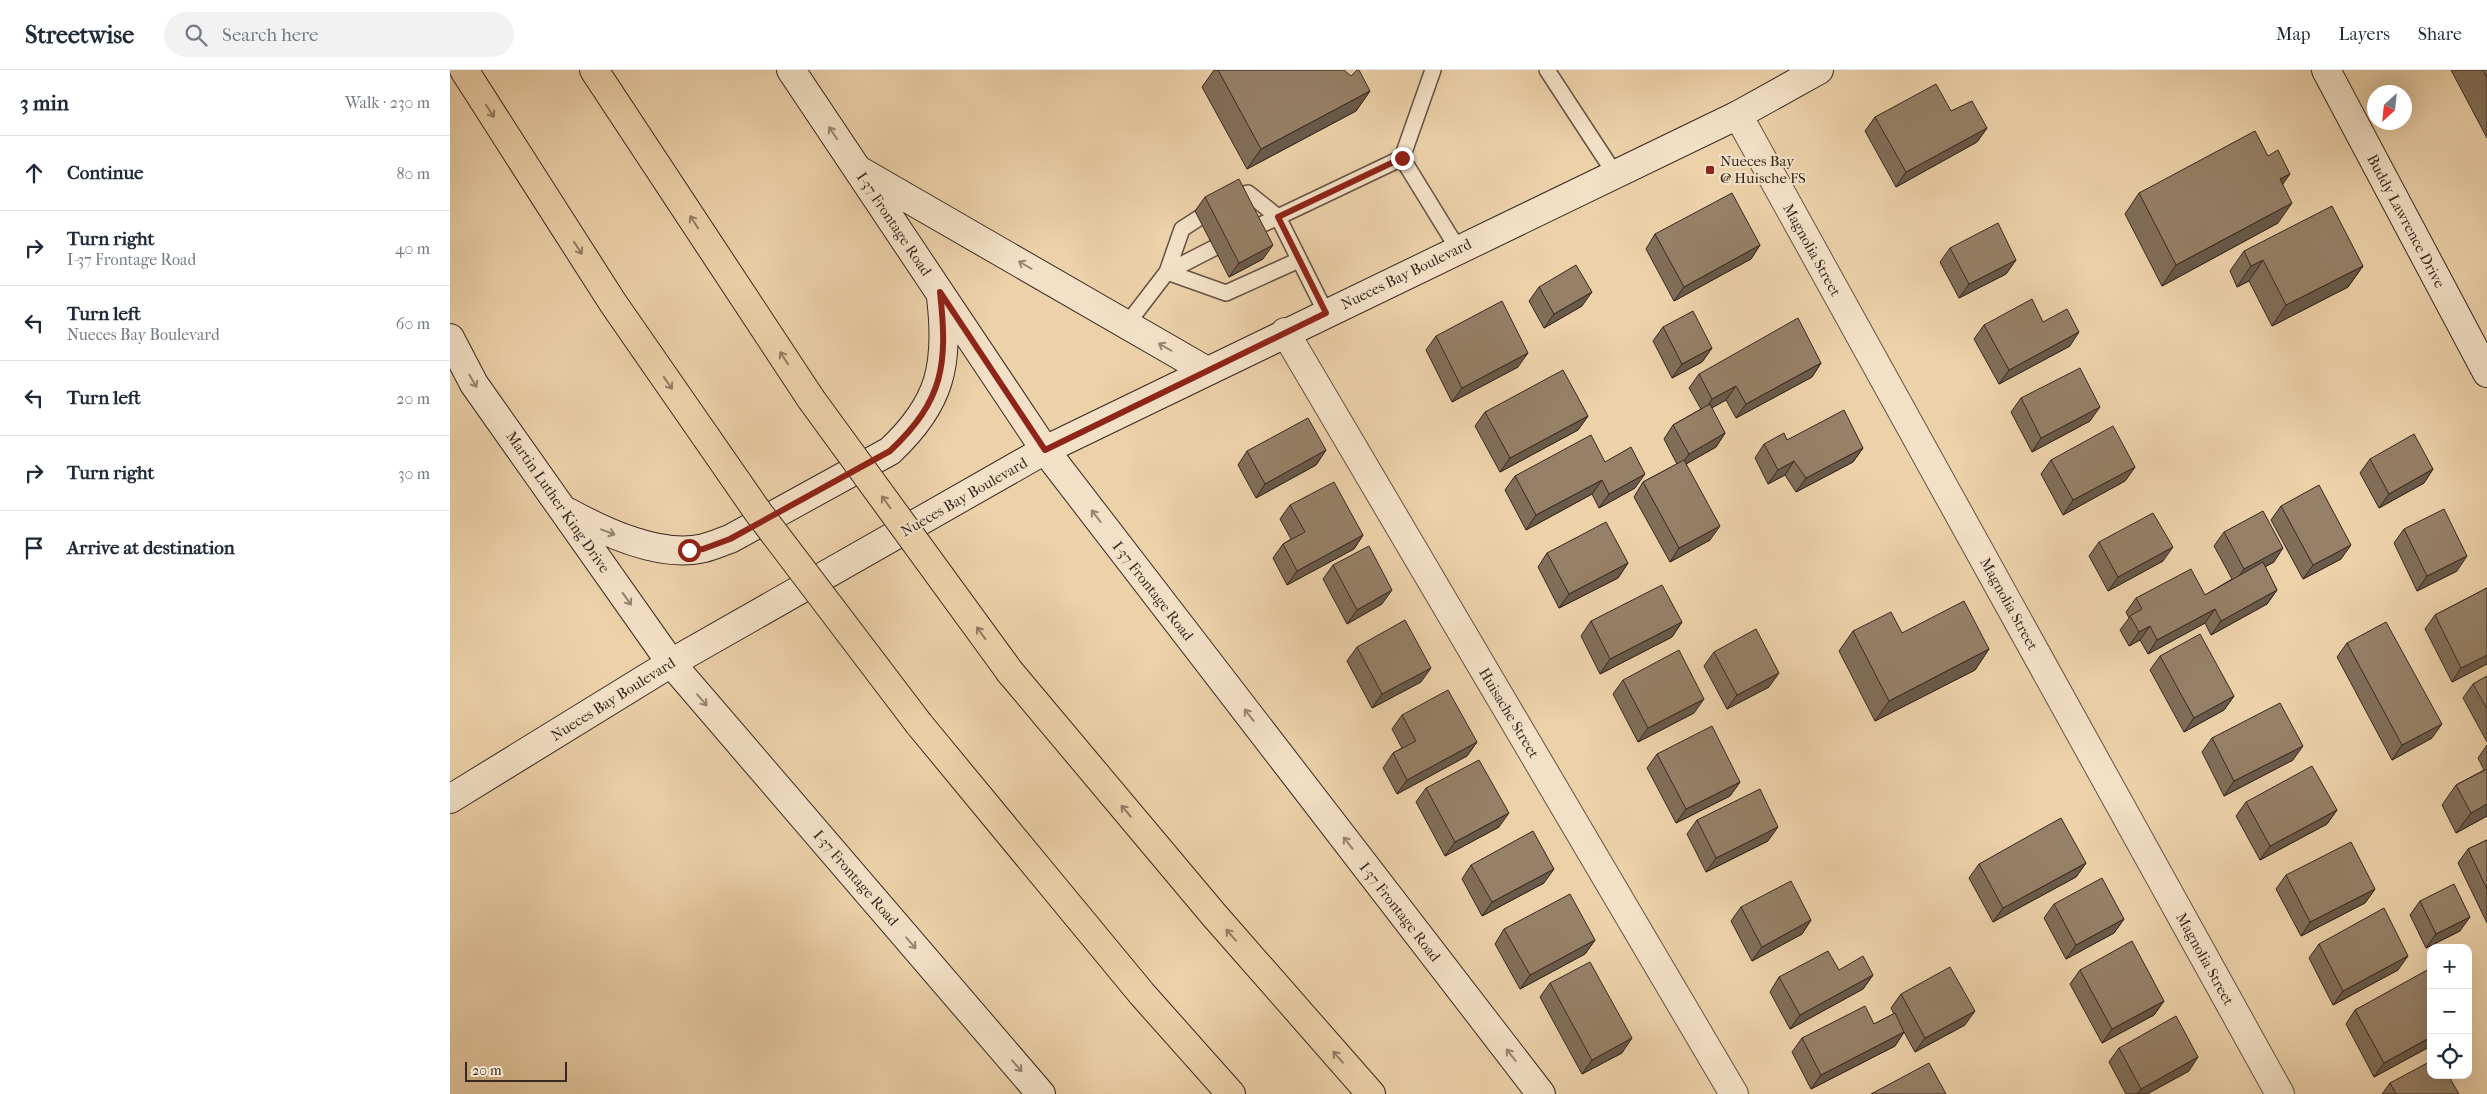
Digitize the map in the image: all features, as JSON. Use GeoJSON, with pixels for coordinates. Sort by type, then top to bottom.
{"type":"FeatureCollection","features":[{"type":"Feature","properties":{"kind":"highway"},"geometry":{"type":"LineString","coordinates":[[464,70],[613,303],[758,512],[919,724],[1142,994],[1231,1094]]}},
{"type":"Feature","properties":{"kind":"highway"},"geometry":{"type":"LineString","coordinates":[[594,70],[811,399],[1010,672],[1214,915],[1371,1094]]}},
{"type":"Feature","properties":{"kind":"street","name":"I-37 Frontage Road"},"geometry":{"type":"LineString","coordinates":[[791,70],[1045,450],[1541,1094]]}},
{"type":"Feature","properties":{"kind":"street","name":"Nueces Bay Boulevard"},"geometry":{"type":"LineString","coordinates":[[450,799],[671,663],[1045,450],[1285,332],[1738,115],[1819,70]]}},
{"type":"Feature","properties":{"kind":"street","name":"Buddy Lawrence Drive"},"geometry":{"type":"LineString","coordinates":[[2326,70],[2487,373]]}},
{"type":"Feature","properties":{"kind":"street","name":"Magnolia Street"},"geometry":{"type":"LineString","coordinates":[[1738,115],[2280,1094]]}},
{"type":"Feature","properties":{"kind":"street"},"geometry":{"type":"LineString","coordinates":[[856,168],[1208,371]]}},
{"type":"Feature","properties":{"kind":"street"},"geometry":{"type":"LineString","coordinates":[[564,510],[595,528],[630,541],[668,549],[703,549],[730,539],[890,451],[908,434],[922,416],[941,372],[945,347],[945,325],[940,292]]}},
{"type":"Feature","properties":{"kind":"street","name":"Huisache Street"},"geometry":{"type":"LineString","coordinates":[[1285,332],[1734,1094]]}},
{"type":"Feature","properties":{"kind":"street","name":"Martin Luther King Drive"},"geometry":{"type":"LineString","coordinates":[[450,338],[474,384],[671,663]]}},
{"type":"Feature","properties":{"kind":"street","name":"I-37 Frontage Road"},"geometry":{"type":"LineString","coordinates":[[671,663],[1041,1094]]}},
{"type":"Feature","properties":{"kind":"lane"},"geometry":{"type":"LineString","coordinates":[[1248,230],[1402,158],[1433,70]]}},
{"type":"Feature","properties":{"kind":"lane"},"geometry":{"type":"LineString","coordinates":[[1547,70],[1615,174]]}},
{"type":"Feature","properties":{"kind":"lane"},"geometry":{"type":"LineString","coordinates":[[1402,158],[1458,249]]}},
{"type":"Feature","properties":{"kind":"lane"},"geometry":{"type":"LineString","coordinates":[[1232,199],[1248,193],[1278,217],[1326,313]]}},
{"type":"Feature","properties":{"kind":"lane"},"geometry":{"type":"LineString","coordinates":[[1127,324],[1167,272],[1182,229],[1199,218]]}},
{"type":"Feature","properties":{"kind":"lane"},"geometry":{"type":"LineString","coordinates":[[1167,272],[1214,248]]}},
{"type":"Feature","properties":{"kind":"lane"},"geometry":{"type":"LineString","coordinates":[[1167,272],[1226,293],[1299,260]]}},
{"type":"Feature","properties":{"kind":"building"},"geometry":{"type":"Polygon","coordinates":[[[1218,70],[1344,70],[1351,76],[1359,70],[1370,91],[1261,149],[1218,70]]]}},
{"type":"Feature","properties":{"kind":"building"},"geometry":{"type":"Polygon","coordinates":[[[2483,70],[2487,70],[2487,78],[2483,70]]]}},
{"type":"Feature","properties":{"kind":"building"},"geometry":{"type":"Polygon","coordinates":[[[1936,84],[1951,111],[1972,101],[1987,128],[1906,172],[1875,117],[1936,84]]]}},
{"type":"Feature","properties":{"kind":"building"},"geometry":{"type":"Polygon","coordinates":[[[2255,131],[2268,156],[2278,150],[2290,174],[2280,179],[2292,203],[2176,265],[2139,193],[2255,131]]]}},
{"type":"Feature","properties":{"kind":"building"},"geometry":{"type":"Polygon","coordinates":[[[1239,179],[1273,245],[1239,263],[1205,197],[1239,179]]]}},
{"type":"Feature","properties":{"kind":"building"},"geometry":{"type":"Polygon","coordinates":[[[1732,193],[1760,245],[1684,287],[1655,234],[1732,193]]]}},
{"type":"Feature","properties":{"kind":"building"},"geometry":{"type":"Polygon","coordinates":[[[2332,206],[2363,266],[2286,305],[2263,260],[2251,266],[2244,251],[2332,206]]]}},
{"type":"Feature","properties":{"kind":"building"},"geometry":{"type":"Polygon","coordinates":[[[1998,223],[2016,260],[1969,284],[1950,248],[1998,223]]]}},
{"type":"Feature","properties":{"kind":"building"},"geometry":{"type":"Polygon","coordinates":[[[1576,265],[1592,292],[1554,314],[1539,287],[1576,265]]]}},
{"type":"Feature","properties":{"kind":"building"},"geometry":{"type":"Polygon","coordinates":[[[2032,299],[2043,322],[2067,309],[2079,332],[2009,370],[1984,325],[2032,299]]]}},
{"type":"Feature","properties":{"kind":"building"},"geometry":{"type":"Polygon","coordinates":[[[1502,301],[1528,353],[1462,388],[1436,336],[1502,301]]]}},
{"type":"Feature","properties":{"kind":"building"},"geometry":{"type":"Polygon","coordinates":[[[1693,311],[1712,348],[1682,364],[1663,327],[1693,311]]]}},
{"type":"Feature","properties":{"kind":"building"},"geometry":{"type":"Polygon","coordinates":[[[1798,318],[1821,363],[1746,404],[1736,386],[1712,399],[1699,374],[1798,318]]]}},
{"type":"Feature","properties":{"kind":"building"},"geometry":{"type":"Polygon","coordinates":[[[2080,368],[2100,407],[2041,438],[2021,398],[2080,368]]]}},
{"type":"Feature","properties":{"kind":"building"},"geometry":{"type":"Polygon","coordinates":[[[1563,370],[1588,416],[1510,458],[1485,412],[1563,370]]]}},
{"type":"Feature","properties":{"kind":"building"},"geometry":{"type":"Polygon","coordinates":[[[1710,404],[1725,433],[1689,454],[1673,425],[1710,404]]]}},
{"type":"Feature","properties":{"kind":"building"},"geometry":{"type":"Polygon","coordinates":[[[1844,410],[1863,448],[1806,478],[1794,461],[1778,470],[1764,444],[1784,433],[1787,440],[1844,410]]]}},
{"type":"Feature","properties":{"kind":"building"},"geometry":{"type":"Polygon","coordinates":[[[1308,418],[1326,450],[1265,484],[1247,451],[1308,418]]]}},
{"type":"Feature","properties":{"kind":"building"},"geometry":{"type":"Polygon","coordinates":[[[2113,426],[2135,467],[2073,500],[2051,460],[2113,426]]]}},
{"type":"Feature","properties":{"kind":"building"},"geometry":{"type":"Polygon","coordinates":[[[2414,434],[2433,469],[2389,494],[2370,459],[2414,434]]]}},
{"type":"Feature","properties":{"kind":"building"},"geometry":{"type":"Polygon","coordinates":[[[1591,435],[1605,462],[1631,447],[1645,474],[1609,494],[1602,480],[1536,515],[1515,476],[1591,435]]]}},
{"type":"Feature","properties":{"kind":"building"},"geometry":{"type":"Polygon","coordinates":[[[1684,460],[1720,526],[1679,548],[1643,482],[1684,460]]]}},
{"type":"Feature","properties":{"kind":"building"},"geometry":{"type":"Polygon","coordinates":[[[1334,482],[1363,535],[1297,571],[1283,544],[1305,532],[1290,505],[1334,482]]]}},
{"type":"Feature","properties":{"kind":"building"},"geometry":{"type":"Polygon","coordinates":[[[2319,485],[2351,545],[2313,565],[2281,506],[2319,485]]]}},
{"type":"Feature","properties":{"kind":"building"},"geometry":{"type":"Polygon","coordinates":[[[2444,509],[2467,556],[2427,576],[2404,529],[2444,509]]]}},
{"type":"Feature","properties":{"kind":"building"},"geometry":{"type":"Polygon","coordinates":[[[2263,511],[2283,548],[2244,569],[2224,532],[2263,511]]]}},
{"type":"Feature","properties":{"kind":"building"},"geometry":{"type":"Polygon","coordinates":[[[2153,513],[2173,547],[2118,577],[2099,542],[2153,513]]]}},
{"type":"Feature","properties":{"kind":"building"},"geometry":{"type":"Polygon","coordinates":[[[1606,522],[1628,563],[1569,594],[1547,553],[1606,522]]]}},
{"type":"Feature","properties":{"kind":"building"},"geometry":{"type":"Polygon","coordinates":[[[1369,546],[1392,590],[1357,610],[1333,565],[1369,546]]]}},
{"type":"Feature","properties":{"kind":"building"},"geometry":{"type":"Polygon","coordinates":[[[2263,562],[2277,590],[2221,621],[2215,609],[2157,640],[2150,626],[2139,632],[2130,616],[2142,609],[2136,598],[2191,569],[2205,595],[2263,562]]]}},
{"type":"Feature","properties":{"kind":"building"},"geometry":{"type":"Polygon","coordinates":[[[1662,585],[1682,622],[1610,659],[1591,621],[1662,585]]]}},
{"type":"Feature","properties":{"kind":"building"},"geometry":{"type":"Polygon","coordinates":[[[2487,588],[2487,655],[2461,668],[2435,615],[2487,588]]]}},
{"type":"Feature","properties":{"kind":"building"},"geometry":{"type":"Polygon","coordinates":[[[1964,601],[1989,649],[1889,701],[1853,631],[1891,612],[1902,633],[1964,601]]]}},
{"type":"Feature","properties":{"kind":"building"},"geometry":{"type":"Polygon","coordinates":[[[1405,620],[1431,668],[1382,694],[1357,647],[1405,620]]]}},
{"type":"Feature","properties":{"kind":"building"},"geometry":{"type":"Polygon","coordinates":[[[2386,622],[2442,724],[2402,745],[2347,643],[2386,622]]]}},
{"type":"Feature","properties":{"kind":"building"},"geometry":{"type":"Polygon","coordinates":[[[1756,629],[1779,673],[1737,695],[1714,652],[1756,629]]]}},
{"type":"Feature","properties":{"kind":"building"},"geometry":{"type":"Polygon","coordinates":[[[2200,634],[2234,696],[2194,718],[2160,656],[2200,634]]]}},
{"type":"Feature","properties":{"kind":"building"},"geometry":{"type":"Polygon","coordinates":[[[1679,650],[1704,699],[1648,728],[1623,680],[1679,650]]]}},
{"type":"Feature","properties":{"kind":"building"},"geometry":{"type":"Polygon","coordinates":[[[2487,676],[2487,709],[2473,684],[2487,676]]]}},
{"type":"Feature","properties":{"kind":"building"},"geometry":{"type":"Polygon","coordinates":[[[1448,690],[1477,742],[1407,780],[1393,753],[1416,741],[1402,715],[1448,690]]]}},
{"type":"Feature","properties":{"kind":"building"},"geometry":{"type":"Polygon","coordinates":[[[2280,703],[2303,746],[2234,781],[2212,738],[2280,703]]]}},
{"type":"Feature","properties":{"kind":"building"},"geometry":{"type":"Polygon","coordinates":[[[1712,726],[1740,782],[1686,809],[1657,754],[1712,726]]]}},
{"type":"Feature","properties":{"kind":"building"},"geometry":{"type":"Polygon","coordinates":[[[1479,760],[1509,813],[1455,842],[1426,788],[1479,760]]]}},
{"type":"Feature","properties":{"kind":"building"},"geometry":{"type":"Polygon","coordinates":[[[2312,766],[2337,810],[2270,846],[2246,802],[2312,766]]]}},
{"type":"Feature","properties":{"kind":"building"},"geometry":{"type":"Polygon","coordinates":[[[2487,769],[2487,804],[2471,813],[2456,785],[2487,769]]]}},
{"type":"Feature","properties":{"kind":"building"},"geometry":{"type":"Polygon","coordinates":[[[1760,789],[1778,827],[1716,858],[1697,820],[1760,789]]]}},
{"type":"Feature","properties":{"kind":"building"},"geometry":{"type":"Polygon","coordinates":[[[2061,818],[2086,863],[2003,908],[1979,864],[2061,818]]]}},
{"type":"Feature","properties":{"kind":"building"},"geometry":{"type":"Polygon","coordinates":[[[1533,831],[1554,869],[1492,902],[1471,865],[1533,831]]]}},
{"type":"Feature","properties":{"kind":"building"},"geometry":{"type":"Polygon","coordinates":[[[2487,840],[2487,889],[2468,849],[2487,840]]]}},
{"type":"Feature","properties":{"kind":"building"},"geometry":{"type":"Polygon","coordinates":[[[2351,842],[2375,889],[2310,922],[2286,875],[2351,842]]]}},
{"type":"Feature","properties":{"kind":"building"},"geometry":{"type":"Polygon","coordinates":[[[2102,878],[2124,919],[2076,945],[2054,904],[2102,878]]]}},
{"type":"Feature","properties":{"kind":"building"},"geometry":{"type":"Polygon","coordinates":[[[1791,881],[1811,920],[1762,947],[1741,907],[1791,881]]]}},
{"type":"Feature","properties":{"kind":"building"},"geometry":{"type":"Polygon","coordinates":[[[2454,884],[2470,917],[2436,934],[2420,901],[2454,884]]]}},
{"type":"Feature","properties":{"kind":"building"},"geometry":{"type":"Polygon","coordinates":[[[1570,894],[1595,940],[1530,975],[1504,929],[1570,894]]]}},
{"type":"Feature","properties":{"kind":"building"},"geometry":{"type":"Polygon","coordinates":[[[2384,908],[2408,956],[2343,991],[2319,944],[2384,908]]]}},
{"type":"Feature","properties":{"kind":"building"},"geometry":{"type":"Polygon","coordinates":[[[2132,941],[2164,1001],[2112,1029],[2080,970],[2132,941]]]}},
{"type":"Feature","properties":{"kind":"building"},"geometry":{"type":"Polygon","coordinates":[[[1828,951],[1839,970],[1863,956],[1873,975],[1800,1015],[1779,977],[1828,951]]]}},
{"type":"Feature","properties":{"kind":"building"},"geometry":{"type":"Polygon","coordinates":[[[1590,962],[1632,1038],[1592,1060],[1550,983],[1590,962]]]}},
{"type":"Feature","properties":{"kind":"building"},"geometry":{"type":"Polygon","coordinates":[[[1950,967],[1975,1011],[1925,1038],[1901,994],[1950,967]]]}},
{"type":"Feature","properties":{"kind":"building"},"geometry":{"type":"Polygon","coordinates":[[[2427,970],[2427,1039],[2384,1063],[2355,1010],[2427,970]]]}},
{"type":"Feature","properties":{"kind":"building"},"geometry":{"type":"Polygon","coordinates":[[[1865,1006],[1874,1024],[1895,1013],[1904,1032],[1821,1075],[1802,1038],[1865,1006]]]}},
{"type":"Feature","properties":{"kind":"building"},"geometry":{"type":"Polygon","coordinates":[[[2176,1016],[2198,1057],[2141,1089],[2119,1048],[2176,1016]]]}},
{"type":"Feature","properties":{"kind":"building"},"geometry":{"type":"Polygon","coordinates":[[[1929,1063],[1946,1094],[1871,1094],[1929,1063]]]}},
{"type":"Feature","properties":{"kind":"building"},"geometry":{"type":"Polygon","coordinates":[[[2427,1063],[2427,1079],[2450,1079],[2459,1094],[2396,1094],[2390,1083],[2427,1063]]]}},
{"type":"Feature","properties":{"kind":"place","name":"Nueces Bay @ Huische FS"},"geometry":{"type":"Point","coordinates":[1710,170]}},
{"type":"Feature","properties":{"kind":"route"},"geometry":{"type":"LineString","coordinates":[[689,550],[703,549],[730,539],[890,451],[908,434],[922,416],[941,372],[945,347],[945,325],[940,292],[1045,450],[1326,313],[1278,217],[1402,158]]}}]}
